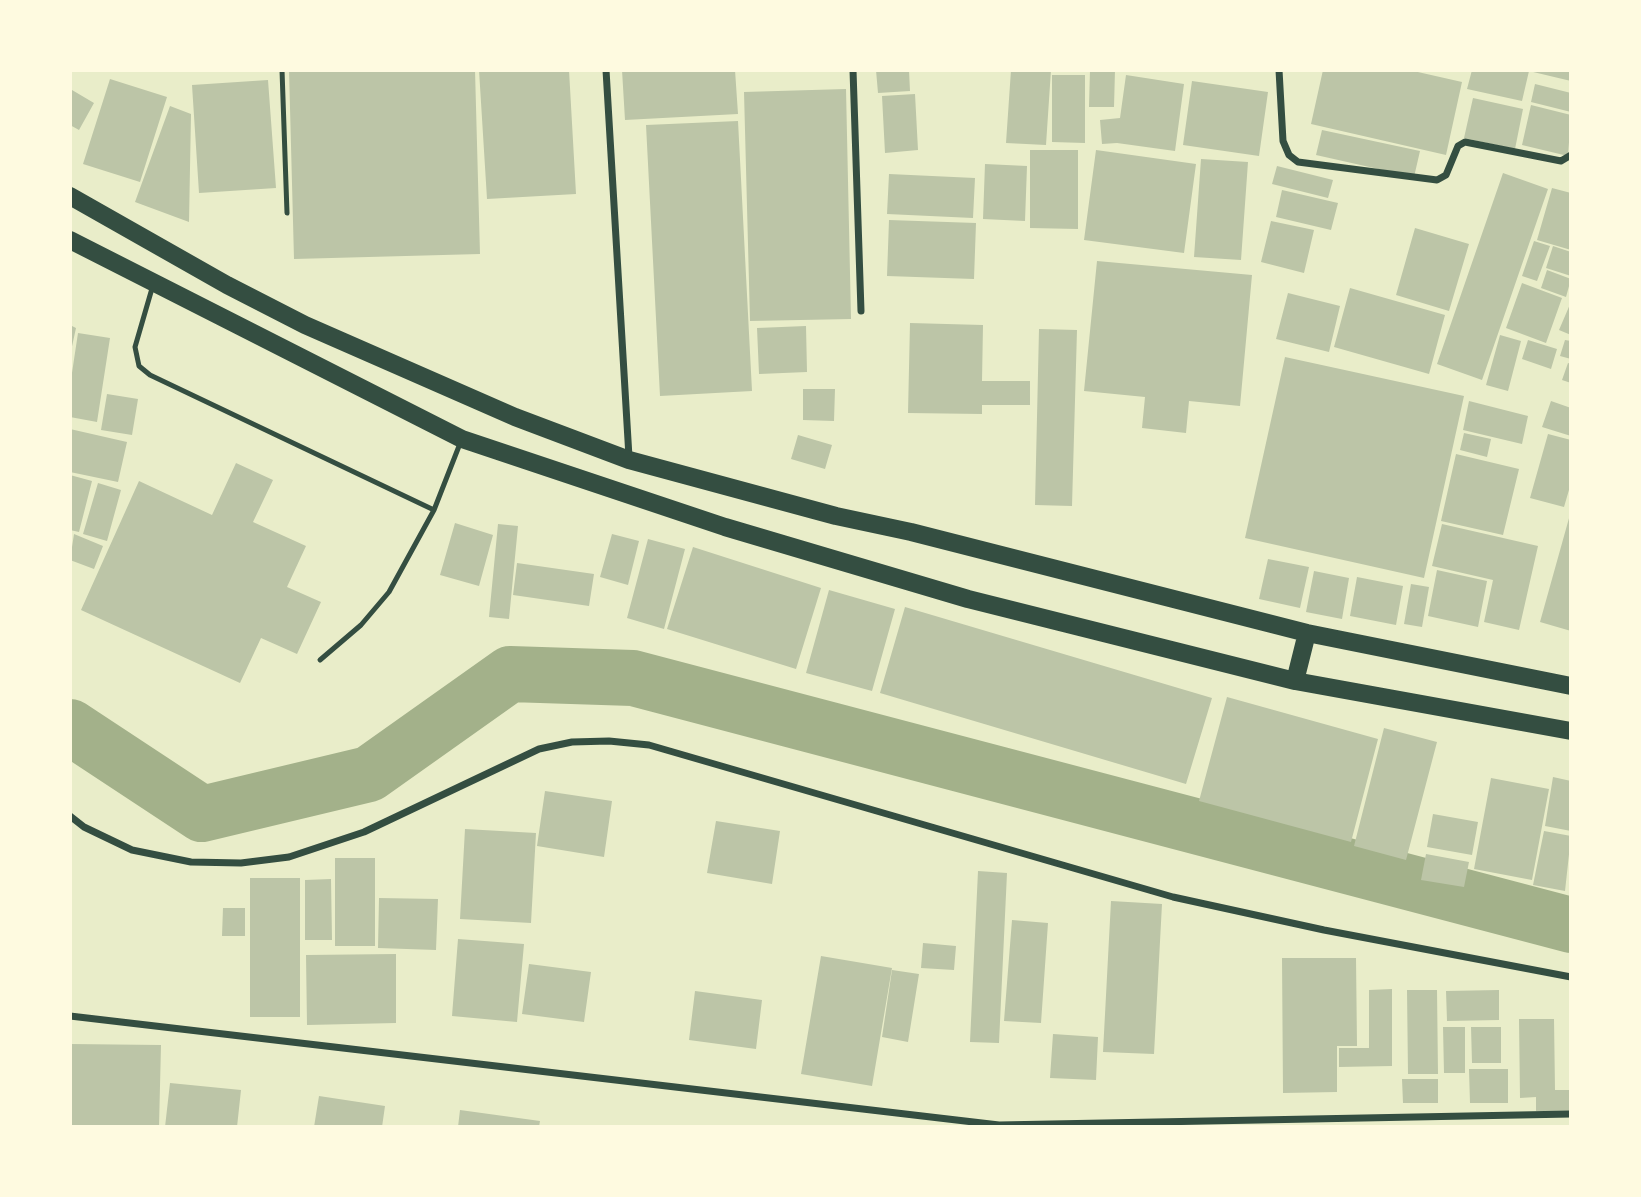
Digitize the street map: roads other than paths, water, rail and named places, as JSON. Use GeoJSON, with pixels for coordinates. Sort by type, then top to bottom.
{"type":"FeatureCollection","features":[{"type":"Feature","properties":{"kind":"main road"},"geometry":{"type":"LineString","coordinates":[[70,196],[227,285],[305,325],[515,417],[629,460],[836,516],[911,532],[1307,633],[1571,686]]}},
{"type":"Feature","properties":{"kind":"main road"},"geometry":{"type":"LineString","coordinates":[[70,240],[462,439],[725,527],[968,598],[1295,681],[1571,731]]}},
{"type":"Feature","properties":{"kind":"main road"},"geometry":{"type":"LineString","coordinates":[[1295,681],[1307,633]]}},
{"type":"Feature","properties":{"kind":"street"},"geometry":{"type":"LineString","coordinates":[[606,70],[629,460]]}},
{"type":"Feature","properties":{"kind":"street"},"geometry":{"type":"LineString","coordinates":[[853,70],[861,311]]}},
{"type":"Feature","properties":{"kind":"street"},"geometry":{"type":"LineString","coordinates":[[1279,70],[1283,141],[1289,155],[1298,162],[1437,180],[1446,175],[1458,146],[1465,142],[1561,160],[1571,155]]}},
{"type":"Feature","properties":{"kind":"street"},"geometry":{"type":"LineString","coordinates":[[70,816],[84,827],[132,850],[191,862],[241,863],[333,845],[539,748],[572,742],[609,741],[649,745],[1173,897],[1324,930],[1571,977]]}},
{"type":"Feature","properties":{"kind":"street"},"geometry":{"type":"LineString","coordinates":[[70,1016],[999,1126],[1571,1114]]}},
{"type":"Feature","properties":{"kind":"lane"},"geometry":{"type":"LineString","coordinates":[[282,70],[287,213]]}},
{"type":"Feature","properties":{"kind":"lane"},"geometry":{"type":"LineString","coordinates":[[154,282],[135,347],[137,361],[143,372],[434,510]]}},
{"type":"Feature","properties":{"kind":"lane"},"geometry":{"type":"LineString","coordinates":[[320,660],[361,625],[389,592],[434,510],[462,439]]}},
{"type":"Feature","properties":{"kind":"waterway"},"geometry":{"type":"LineString","coordinates":[[70,727],[202,814],[369,774],[510,674],[633,678],[1571,925]]}}]}
